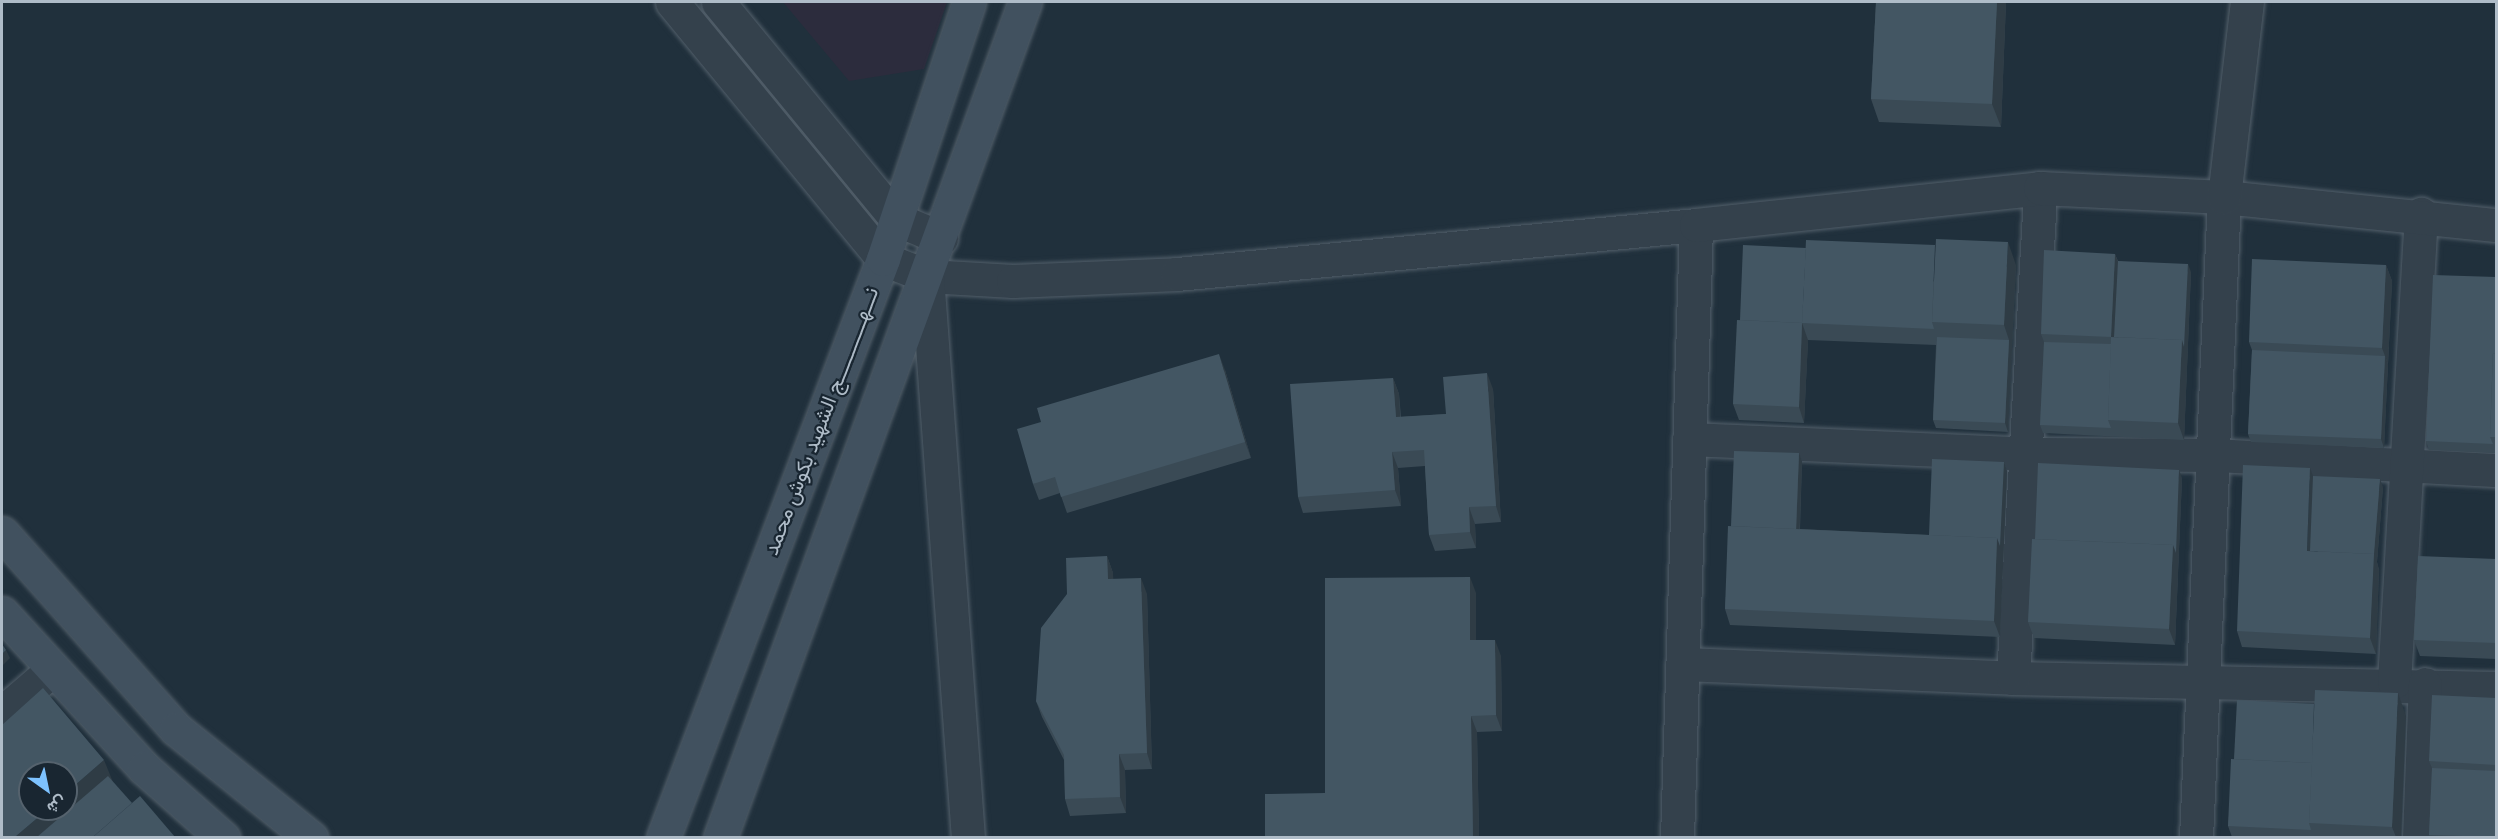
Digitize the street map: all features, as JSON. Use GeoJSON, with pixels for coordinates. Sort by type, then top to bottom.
{"type":"FeatureCollection","features":[{"type":"Feature","properties":{"kind":"street"},"geometry":{"type":"LineString","coordinates":[[672,2],[883,259],[927,276],[1013,281],[1177,274],[1696,225],[2040,188],[2224,197],[2421,214],[2496,225]]}},
{"type":"Feature","properties":{"kind":"street"},"geometry":{"type":"LineString","coordinates":[[718,2],[896,219],[941,238]]}},
{"type":"Feature","properties":{"kind":"street","name":"نـــهـــــــــــج الشهيد بكوش محمد"},"geometry":{"type":"LineString","coordinates":[[663,837],[883,259],[969,2]]}},
{"type":"Feature","properties":{"kind":"street"},"geometry":{"type":"LineString","coordinates":[[720,837],[941,238],[1025,2]]}},
{"type":"Feature","properties":{"kind":"street"},"geometry":{"type":"LineString","coordinates":[[2196,837],[2206,680],[2224,197],[2247,2]]}},
{"type":"Feature","properties":{"kind":"street"},"geometry":{"type":"LineString","coordinates":[[2013,678],[2028,454],[2040,188]]}},
{"type":"Feature","properties":{"kind":"street"},"geometry":{"type":"LineString","coordinates":[[2419,837],[2409,683],[2404,468],[2421,214]]}},
{"type":"Feature","properties":{"kind":"street"},"geometry":{"type":"LineString","coordinates":[[1677,837],[1696,225]]}},
{"type":"Feature","properties":{"kind":"street"},"geometry":{"type":"LineString","coordinates":[[927,276],[968,837]]}},
{"type":"Feature","properties":{"kind":"street"},"geometry":{"type":"LineString","coordinates":[[1689,439],[2028,454],[2215,455],[2404,468],[2496,470]]}},
{"type":"Feature","properties":{"kind":"street"},"geometry":{"type":"LineString","coordinates":[[2,533],[176,729],[311,837]]}},
{"type":"Feature","properties":{"kind":"street"},"geometry":{"type":"LineString","coordinates":[[2,613],[144,768],[224,837]]}},
{"type":"Feature","properties":{"kind":"street"},"geometry":{"type":"LineString","coordinates":[[1684,664],[2013,678],[2409,683],[2496,688]]}},
{"type":"Feature","properties":{"kind":"street"},"geometry":{"type":"LineString","coordinates":[[2,713],[52,670]]}},
{"type":"Feature","properties":{"kind":"shaded area"},"geometry":{"type":"Polygon","coordinates":[[[783,2],[947,2],[924,69],[849,81],[783,2]]]}},
{"type":"Feature","properties":{"kind":"building"},"geometry":{"type":"Polygon","coordinates":[[[1876,2],[1997,2],[1992,104],[1871,99],[1876,2]]]}},
{"type":"Feature","properties":{"kind":"building"},"geometry":{"type":"Polygon","coordinates":[[[1936,239],[2008,242],[2004,325],[1932,322],[1936,239]]]}},
{"type":"Feature","properties":{"kind":"building"},"geometry":{"type":"Polygon","coordinates":[[[1806,240],[1935,245],[1932,322],[1934,329],[1802,323],[1806,240]]]}},
{"type":"Feature","properties":{"kind":"building"},"geometry":{"type":"Polygon","coordinates":[[[1743,245],[1806,248],[1802,323],[1740,320],[1743,245]]]}},
{"type":"Feature","properties":{"kind":"building"},"geometry":{"type":"Polygon","coordinates":[[[2044,250],[2115,254],[2111,337],[2041,334],[2044,250]]]}},
{"type":"Feature","properties":{"kind":"building"},"geometry":{"type":"Polygon","coordinates":[[[2252,259],[2386,265],[2382,348],[2249,342],[2252,259]]]}},
{"type":"Feature","properties":{"kind":"building"},"geometry":{"type":"Polygon","coordinates":[[[2118,261],[2188,264],[2184,347],[2182,340],[2114,337],[2118,261]]]}},
{"type":"Feature","properties":{"kind":"building"},"geometry":{"type":"Polygon","coordinates":[[[2433,275],[2496,277],[2496,354],[2493,353],[2490,437],[2493,444],[2426,441],[2433,275]]]}},
{"type":"Feature","properties":{"kind":"building"},"geometry":{"type":"Polygon","coordinates":[[[1737,320],[1802,323],[1799,407],[1733,404],[1737,320]]]}},
{"type":"Feature","properties":{"kind":"building"},"geometry":{"type":"Polygon","coordinates":[[[1937,337],[2009,340],[2005,423],[1933,420],[1937,337]]]}},
{"type":"Feature","properties":{"kind":"building"},"geometry":{"type":"Polygon","coordinates":[[[2111,337],[2182,340],[2178,423],[2108,420],[2111,337]]]}},
{"type":"Feature","properties":{"kind":"building"},"geometry":{"type":"Polygon","coordinates":[[[2044,342],[2111,344],[2108,420],[2111,428],[2040,425],[2044,342]]]}},
{"type":"Feature","properties":{"kind":"building"},"geometry":{"type":"Polygon","coordinates":[[[2252,350],[2385,356],[2381,439],[2248,434],[2252,350]]]}},
{"type":"Feature","properties":{"kind":"building"},"geometry":{"type":"Polygon","coordinates":[[[2493,353],[2496,354],[2496,437],[2490,437],[2493,353]]]}},
{"type":"Feature","properties":{"kind":"building"},"geometry":{"type":"Polygon","coordinates":[[[1219,354],[1245,442],[1061,497],[1055,477],[1033,484],[1017,429],[1041,422],[1037,408],[1219,354]]]}},
{"type":"Feature","properties":{"kind":"building"},"geometry":{"type":"Polygon","coordinates":[[[1487,373],[1496,506],[1469,507],[1470,532],[1429,535],[1424,450],[1392,452],[1395,490],[1298,497],[1290,384],[1393,378],[1396,417],[1446,414],[1443,377],[1487,373]]]}},
{"type":"Feature","properties":{"kind":"building"},"geometry":{"type":"Polygon","coordinates":[[[1734,451],[1799,453],[1796,529],[1731,526],[1734,451]]]}},
{"type":"Feature","properties":{"kind":"building"},"geometry":{"type":"Polygon","coordinates":[[[1932,459],[2004,462],[2000,546],[1997,538],[1929,535],[1932,459]]]}},
{"type":"Feature","properties":{"kind":"building"},"geometry":{"type":"Polygon","coordinates":[[[2038,463],[2179,470],[2176,553],[2173,545],[2035,539],[2038,463]]]}},
{"type":"Feature","properties":{"kind":"building"},"geometry":{"type":"Polygon","coordinates":[[[2243,465],[2310,468],[2307,551],[2374,554],[2370,638],[2237,631],[2243,465]]]}},
{"type":"Feature","properties":{"kind":"building"},"geometry":{"type":"Polygon","coordinates":[[[2313,476],[2380,479],[2374,554],[2310,551],[2313,476]]]}},
{"type":"Feature","properties":{"kind":"building"},"geometry":{"type":"Polygon","coordinates":[[[1728,526],[1997,538],[1994,621],[1725,609],[1728,526]]]}},
{"type":"Feature","properties":{"kind":"building"},"geometry":{"type":"Polygon","coordinates":[[[2032,539],[2173,545],[2169,629],[2028,622],[2032,539]]]}},
{"type":"Feature","properties":{"kind":"building"},"geometry":{"type":"Polygon","coordinates":[[[1107,556],[1108,579],[1141,578],[1147,753],[1119,754],[1120,797],[1065,799],[1064,755],[1036,701],[1041,628],[1067,594],[1066,558],[1107,556]]]}},
{"type":"Feature","properties":{"kind":"building"},"geometry":{"type":"Polygon","coordinates":[[[2418,556],[2496,559],[2496,643],[2414,640],[2418,556]]]}},
{"type":"Feature","properties":{"kind":"building"},"geometry":{"type":"Polygon","coordinates":[[[1470,577],[1470,640],[1495,640],[1496,715],[1471,716],[1473,837],[1265,837],[1265,794],[1325,793],[1325,578],[1470,577]]]}},
{"type":"Feature","properties":{"kind":"building"},"geometry":{"type":"Polygon","coordinates":[[[43,688],[104,760],[78,783],[78,761],[18,761],[18,821],[34,821],[15,837],[2,837],[2,725],[43,688]]]}},
{"type":"Feature","properties":{"kind":"building"},"geometry":{"type":"Polygon","coordinates":[[[2315,690],[2398,693],[2392,827],[2309,823],[2315,690]]]}},
{"type":"Feature","properties":{"kind":"building"},"geometry":{"type":"Polygon","coordinates":[[[2432,695],[2496,698],[2496,765],[2429,761],[2432,695]]]}},
{"type":"Feature","properties":{"kind":"building"},"geometry":{"type":"Polygon","coordinates":[[[2237,700],[2314,704],[2312,763],[2234,759],[2237,700]]]}},
{"type":"Feature","properties":{"kind":"building"},"geometry":{"type":"Polygon","coordinates":[[[2231,759],[2312,763],[2309,823],[2311,830],[2228,826],[2231,759]]]}},
{"type":"Feature","properties":{"kind":"building"},"geometry":{"type":"Polygon","coordinates":[[[2432,768],[2496,771],[2496,837],[2429,835],[2432,768]]]}},
{"type":"Feature","properties":{"kind":"building"},"geometry":{"type":"Polygon","coordinates":[[[108,776],[132,803],[93,837],[37,837],[56,821],[78,821],[78,802],[108,776]]]}},
{"type":"Feature","properties":{"kind":"building"},"geometry":{"type":"Polygon","coordinates":[[[140,796],[175,837],[93,837],[140,796]]]}}]}
